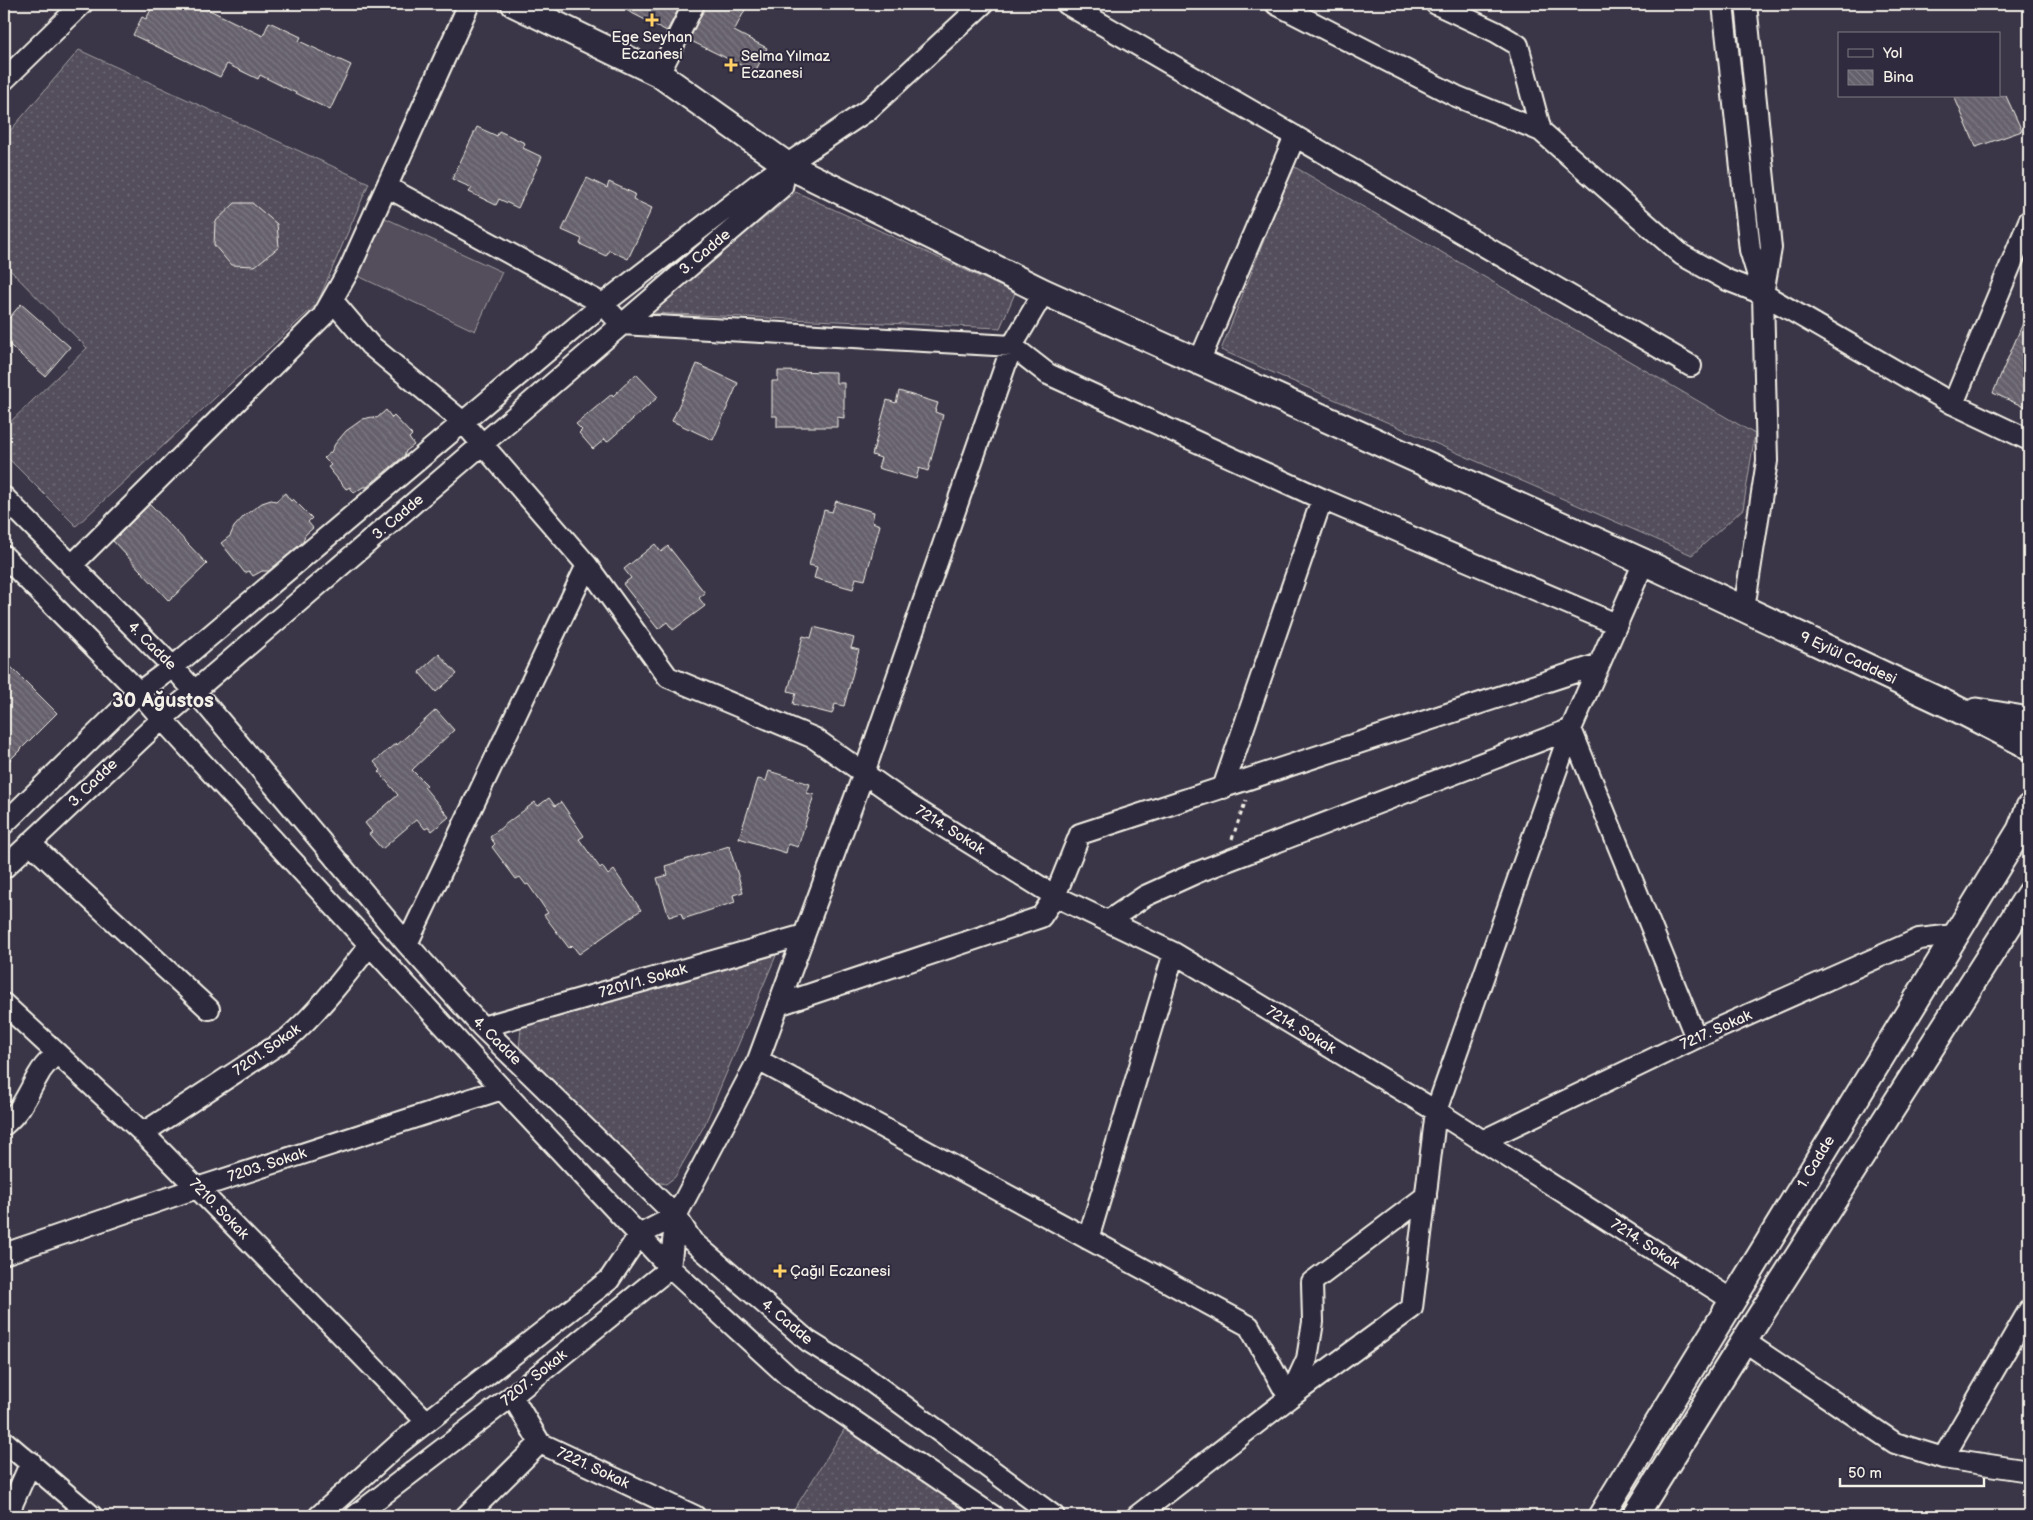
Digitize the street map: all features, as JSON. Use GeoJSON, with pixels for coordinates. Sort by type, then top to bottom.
{"type":"FeatureCollection","features":[{"type":"Feature","properties":{"kind":"main road","name":"9 Eylül Caddesi"},"geometry":{"type":"LineString","coordinates":[[514,4],[659,74],[787,165],[1044,292],[1644,562],[1951,706],[2029,748]]}},
{"type":"Feature","properties":{"kind":"main road","name":"9 Eylül Caddesi"},"geometry":{"type":"LineString","coordinates":[[1951,706],[2029,720]]}},
{"type":"Feature","properties":{"kind":"main road","name":"1. Cadde"},"geometry":{"type":"LineString","coordinates":[[1601,1516],[1954,935],[2020,830],[2029,807]]}},
{"type":"Feature","properties":{"kind":"main road"},"geometry":{"type":"LineString","coordinates":[[1635,1516],[1744,1341],[2029,894]]}},
{"type":"Feature","properties":{"kind":"street"},"geometry":{"type":"LineString","coordinates":[[4,80],[82,4]]}},
{"type":"Feature","properties":{"kind":"street"},"geometry":{"type":"LineString","coordinates":[[72,566],[323,316],[349,270],[469,4]]}},
{"type":"Feature","properties":{"kind":"street"},"geometry":{"type":"LineString","coordinates":[[659,74],[694,4]]}},
{"type":"Feature","properties":{"kind":"street","name":"3. Cadde"},"geometry":{"type":"LineString","coordinates":[[4,824],[139,692],[173,666],[603,304],[758,184],[868,110],[983,4]]}},
{"type":"Feature","properties":{"kind":"street"},"geometry":{"type":"LineString","coordinates":[[1067,4],[1691,366]]}},
{"type":"Feature","properties":{"kind":"street"},"geometry":{"type":"LineString","coordinates":[[1276,4],[1456,96],[1541,131],[1682,255],[1728,280],[1763,294],[1953,404],[2029,440]]}},
{"type":"Feature","properties":{"kind":"street"},"geometry":{"type":"LineString","coordinates":[[1436,4],[1496,32],[1518,45],[1541,131]]}},
{"type":"Feature","properties":{"kind":"street"},"geometry":{"type":"LineString","coordinates":[[1723,4],[1750,250],[1763,294]]}},
{"type":"Feature","properties":{"kind":"street"},"geometry":{"type":"LineString","coordinates":[[1744,609],[1767,461],[1763,294],[1771,248],[1746,4]]}},
{"type":"Feature","properties":{"kind":"street"},"geometry":{"type":"LineString","coordinates":[[1199,362],[1296,136]]}},
{"type":"Feature","properties":{"kind":"street","name":"3. Cadde"},"geometry":{"type":"LineString","coordinates":[[4,868],[162,719],[782,187],[787,165]]}},
{"type":"Feature","properties":{"kind":"street"},"geometry":{"type":"LineString","coordinates":[[387,187],[603,304],[621,324],[1012,346],[1048,374],[1322,499],[1616,624]]}},
{"type":"Feature","properties":{"kind":"street"},"geometry":{"type":"LineString","coordinates":[[1953,404],[2029,221]]}},
{"type":"Feature","properties":{"kind":"street"},"geometry":{"type":"LineString","coordinates":[[670,1268],[676,1216],[758,1060],[864,773],[1012,346],[1044,292]]}},
{"type":"Feature","properties":{"kind":"street","name":"7214. Sokak"},"geometry":{"type":"LineString","coordinates":[[332,300],[370,345],[463,422],[483,444],[587,565],[668,677],[814,738],[909,805],[1055,896],[1174,953],[1436,1111],[1732,1300]]}},
{"type":"Feature","properties":{"kind":"street","name":"4. Cadde"},"geometry":{"type":"LineString","coordinates":[[4,497],[173,666],[407,944],[482,1027],[676,1216],[692,1241],[808,1341],[861,1374],[1054,1516]]}},
{"type":"Feature","properties":{"kind":"street"},"geometry":{"type":"LineString","coordinates":[[1223,788],[1322,499]]}},
{"type":"Feature","properties":{"kind":"street","name":"4. Cadde"},"geometry":{"type":"LineString","coordinates":[[4,556],[139,692],[370,945],[670,1268],[788,1376],[993,1516]]}},
{"type":"Feature","properties":{"kind":"street"},"geometry":{"type":"LineString","coordinates":[[1138,1516],[1289,1398],[1412,1308],[1436,1111],[1571,729],[1597,665],[1644,562]]}},
{"type":"Feature","properties":{"kind":"street"},"geometry":{"type":"LineString","coordinates":[[407,944],[587,565]]}},
{"type":"Feature","properties":{"kind":"street"},"geometry":{"type":"LineString","coordinates":[[778,1005],[1041,917],[1055,896],[1080,834],[1597,665]]}},
{"type":"Feature","properties":{"kind":"street"},"geometry":{"type":"LineString","coordinates":[[1108,921],[1145,896],[1225,862],[1571,729]]}},
{"type":"Feature","properties":{"kind":"street"},"geometry":{"type":"LineString","coordinates":[[1571,729],[1696,1038]]}},
{"type":"Feature","properties":{"kind":"street"},"geometry":{"type":"LineString","coordinates":[[30,843],[209,1009]]}},
{"type":"Feature","properties":{"kind":"street","name":"7201/1. Sokak"},"geometry":{"type":"LineString","coordinates":[[482,1027],[804,935]]}},
{"type":"Feature","properties":{"kind":"street","name":"7217. Sokak"},"geometry":{"type":"LineString","coordinates":[[1482,1141],[1696,1038],[1919,939],[1954,935]]}},
{"type":"Feature","properties":{"kind":"street","name":"7201. Sokak"},"geometry":{"type":"LineString","coordinates":[[143,1132],[288,1038],[320,1007],[370,945]]}},
{"type":"Feature","properties":{"kind":"street"},"geometry":{"type":"LineString","coordinates":[[1088,1239],[1174,953]]}},
{"type":"Feature","properties":{"kind":"street","name":"7210. Sokak"},"geometry":{"type":"LineString","coordinates":[[4,1004],[143,1132],[427,1422]]}},
{"type":"Feature","properties":{"kind":"street"},"geometry":{"type":"LineString","coordinates":[[4,1125],[24,1105],[39,1072],[57,1053]]}},
{"type":"Feature","properties":{"kind":"street"},"geometry":{"type":"LineString","coordinates":[[758,1060],[1249,1326],[1289,1398]]}},
{"type":"Feature","properties":{"kind":"street","name":"7203. Sokak"},"geometry":{"type":"LineString","coordinates":[[4,1254],[197,1188],[502,1088]]}},
{"type":"Feature","properties":{"kind":"street"},"geometry":{"type":"LineString","coordinates":[[1289,1398],[1307,1359],[1313,1322],[1312,1282],[1426,1196]]}},
{"type":"Feature","properties":{"kind":"street"},"geometry":{"type":"LineString","coordinates":[[640,1234],[676,1216]]}},
{"type":"Feature","properties":{"kind":"street","name":"7207. Sokak"},"geometry":{"type":"LineString","coordinates":[[319,1516],[401,1442],[609,1280],[640,1234]]}},
{"type":"Feature","properties":{"kind":"street","name":"7207. Sokak"},"geometry":{"type":"LineString","coordinates":[[355,1516],[512,1396],[670,1268]]}},
{"type":"Feature","properties":{"kind":"street"},"geometry":{"type":"LineString","coordinates":[[1943,1458],[2029,1310]]}},
{"type":"Feature","properties":{"kind":"street"},"geometry":{"type":"LineString","coordinates":[[1744,1341],[1895,1443],[1943,1458],[2029,1471]]}},
{"type":"Feature","properties":{"kind":"street","name":"7221. Sokak"},"geometry":{"type":"LineString","coordinates":[[512,1396],[540,1443],[696,1516]]}},
{"type":"Feature","properties":{"kind":"street"},"geometry":{"type":"LineString","coordinates":[[4,1441],[31,1462],[92,1516]]}},
{"type":"Feature","properties":{"kind":"street"},"geometry":{"type":"LineString","coordinates":[[466,1516],[540,1443]]}},
{"type":"Feature","properties":{"kind":"street"},"geometry":{"type":"LineString","coordinates":[[7,1516],[31,1462]]}},
{"type":"Feature","properties":{"kind":"path"},"geometry":{"type":"LineString","coordinates":[[1225,862],[1253,778]]}},
{"type":"Feature","properties":{"kind":"shaded area"},"geometry":{"type":"Polygon","coordinates":[[[79,50],[369,183],[317,304],[76,526],[4,454],[4,428],[87,348],[4,264],[4,138],[79,50]]]}},
{"type":"Feature","properties":{"kind":"shaded area"},"geometry":{"type":"Polygon","coordinates":[[[1293,166],[1755,434],[1743,509],[1692,555],[1221,350],[1293,166]]]}},
{"type":"Feature","properties":{"kind":"shaded area"},"geometry":{"type":"Polygon","coordinates":[[[796,192],[1015,293],[1000,328],[650,313],[796,192]]]}},
{"type":"Feature","properties":{"kind":"shaded area"},"geometry":{"type":"Polygon","coordinates":[[[385,218],[502,272],[475,331],[358,276],[385,218]]]}},
{"type":"Feature","properties":{"kind":"shaded area"},"geometry":{"type":"Polygon","coordinates":[[[777,953],[704,1126],[675,1177],[666,1184],[649,1181],[519,1049],[521,1028],[777,953]]]}},
{"type":"Feature","properties":{"kind":"shaded area"},"geometry":{"type":"Polygon","coordinates":[[[849,1422],[975,1516],[796,1516],[792,1513],[849,1422]]]}},
{"type":"Feature","properties":{"kind":"building"},"geometry":{"type":"Polygon","coordinates":[[[154,4],[197,4],[263,36],[269,22],[301,37],[299,41],[351,65],[330,110],[260,75],[258,79],[227,64],[220,77],[133,35],[142,17],[146,19],[154,4]]]}},
{"type":"Feature","properties":{"kind":"building"},"geometry":{"type":"Polygon","coordinates":[[[614,4],[681,4],[667,31],[614,4]]]}},
{"type":"Feature","properties":{"kind":"building"},"geometry":{"type":"Polygon","coordinates":[[[706,4],[748,4],[734,31],[767,48],[755,72],[689,40],[706,4]]]}},
{"type":"Feature","properties":{"kind":"building"},"geometry":{"type":"Polygon","coordinates":[[[2000,96],[2006,96],[2022,131],[1976,147],[1955,98],[2000,98],[2000,96]]]}},
{"type":"Feature","properties":{"kind":"building"},"geometry":{"type":"Polygon","coordinates":[[[477,127],[497,136],[499,131],[525,143],[523,148],[542,157],[518,208],[499,199],[496,205],[469,192],[472,188],[452,179],[477,127]]]}},
{"type":"Feature","properties":{"kind":"building"},"geometry":{"type":"Polygon","coordinates":[[[587,178],[607,188],[609,182],[635,194],[633,199],[652,208],[628,259],[609,250],[606,256],[580,244],[582,239],[562,230],[587,178]]]}},
{"type":"Feature","properties":{"kind":"building"},"geometry":{"type":"Polygon","coordinates":[[[235,203],[252,203],[277,224],[279,247],[255,266],[231,265],[214,245],[215,222],[235,203]]]}},
{"type":"Feature","properties":{"kind":"building"},"geometry":{"type":"Polygon","coordinates":[[[21,304],[70,347],[45,376],[4,340],[4,324],[21,304]]]}},
{"type":"Feature","properties":{"kind":"building"},"geometry":{"type":"Polygon","coordinates":[[[2029,309],[2029,409],[1993,393],[2029,309]]]}},
{"type":"Feature","properties":{"kind":"building"},"geometry":{"type":"Polygon","coordinates":[[[697,364],[738,383],[713,440],[672,421],[697,364]]]}},
{"type":"Feature","properties":{"kind":"building"},"geometry":{"type":"Polygon","coordinates":[[[778,371],[836,372],[836,383],[844,383],[844,418],[837,417],[837,427],[777,427],[777,416],[772,416],[772,381],[778,381],[778,371]]]}},
{"type":"Feature","properties":{"kind":"building"},"geometry":{"type":"Polygon","coordinates":[[[636,374],[658,397],[607,442],[605,439],[593,449],[579,433],[582,430],[576,424],[612,394],[613,396],[636,374]]]}},
{"type":"Feature","properties":{"kind":"building"},"geometry":{"type":"Polygon","coordinates":[[[899,391],[938,403],[935,412],[943,415],[928,471],[919,468],[916,479],[878,468],[881,458],[872,455],[887,400],[896,403],[899,391]]]}},
{"type":"Feature","properties":{"kind":"building"},"geometry":{"type":"Polygon","coordinates":[[[386,410],[392,418],[394,416],[412,435],[409,438],[414,445],[406,451],[404,456],[367,487],[363,487],[354,493],[350,487],[346,489],[328,467],[331,465],[324,458],[331,452],[346,431],[363,419],[377,418],[386,410]]]}},
{"type":"Feature","properties":{"kind":"building"},"geometry":{"type":"Polygon","coordinates":[[[285,493],[291,501],[293,499],[312,518],[308,522],[313,528],[305,535],[303,542],[269,571],[262,571],[253,576],[249,571],[245,573],[221,543],[230,536],[234,527],[245,515],[262,503],[271,500],[276,501],[285,493]]]}},
{"type":"Feature","properties":{"kind":"building"},"geometry":{"type":"Polygon","coordinates":[[[836,501],[874,512],[872,522],[880,525],[865,580],[856,578],[853,589],[814,578],[817,567],[809,565],[824,510],[832,512],[836,501]]]}},
{"type":"Feature","properties":{"kind":"building"},"geometry":{"type":"Polygon","coordinates":[[[150,504],[207,564],[169,601],[113,541],[150,504]]]}},
{"type":"Feature","properties":{"kind":"building"},"geometry":{"type":"Polygon","coordinates":[[[655,544],[661,552],[668,546],[705,593],[699,598],[705,606],[673,630],[667,622],[658,629],[623,584],[631,578],[624,569],[655,544]]]}},
{"type":"Feature","properties":{"kind":"building"},"geometry":{"type":"Polygon","coordinates":[[[814,627],[854,638],[851,648],[859,650],[844,706],[835,704],[832,714],[793,704],[796,693],[788,691],[803,636],[811,638],[814,627]]]}},
{"type":"Feature","properties":{"kind":"building"},"geometry":{"type":"Polygon","coordinates":[[[439,654],[457,674],[436,692],[419,672],[439,654]]]}},
{"type":"Feature","properties":{"kind":"building"},"geometry":{"type":"Polygon","coordinates":[[[11,667],[57,713],[4,766],[4,674],[11,667]]]}},
{"type":"Feature","properties":{"kind":"building"},"geometry":{"type":"Polygon","coordinates":[[[436,710],[454,730],[412,770],[427,785],[424,787],[449,817],[432,831],[429,827],[425,829],[417,819],[382,849],[369,834],[372,832],[365,823],[398,795],[379,772],[381,770],[374,762],[396,743],[397,745],[436,710]]]}},
{"type":"Feature","properties":{"kind":"building"},"geometry":{"type":"Polygon","coordinates":[[[769,771],[810,784],[807,793],[814,795],[798,847],[788,844],[786,853],[739,838],[758,779],[766,781],[769,771]]]}},
{"type":"Feature","properties":{"kind":"building"},"geometry":{"type":"Polygon","coordinates":[[[549,798],[555,806],[561,802],[584,836],[579,839],[600,868],[602,866],[608,875],[614,870],[641,910],[579,954],[572,945],[569,948],[544,915],[548,913],[528,884],[526,885],[520,877],[516,879],[492,847],[495,844],[490,837],[535,802],[538,806],[549,798]]]}},
{"type":"Feature","properties":{"kind":"building"},"geometry":{"type":"Polygon","coordinates":[[[729,846],[743,892],[733,895],[735,902],[683,919],[681,913],[669,917],[657,878],[668,875],[665,866],[729,846]]]}},
{"type":"Feature","properties":{"kind":"place","name":"Ege Seyhan Eczanesi"},"geometry":{"type":"Point","coordinates":[652,20]}},
{"type":"Feature","properties":{"kind":"place","name":"Selma Yılmaz Eczanesi"},"geometry":{"type":"Point","coordinates":[731,65]}},
{"type":"Feature","properties":{"kind":"place","name":"Çağıl Eczanesi"},"geometry":{"type":"Point","coordinates":[780,1271]}},
{"type":"Feature","properties":{"kind":"district","name":"30 Ağustos"},"geometry":{"type":"Point","coordinates":[163,701]}}]}
